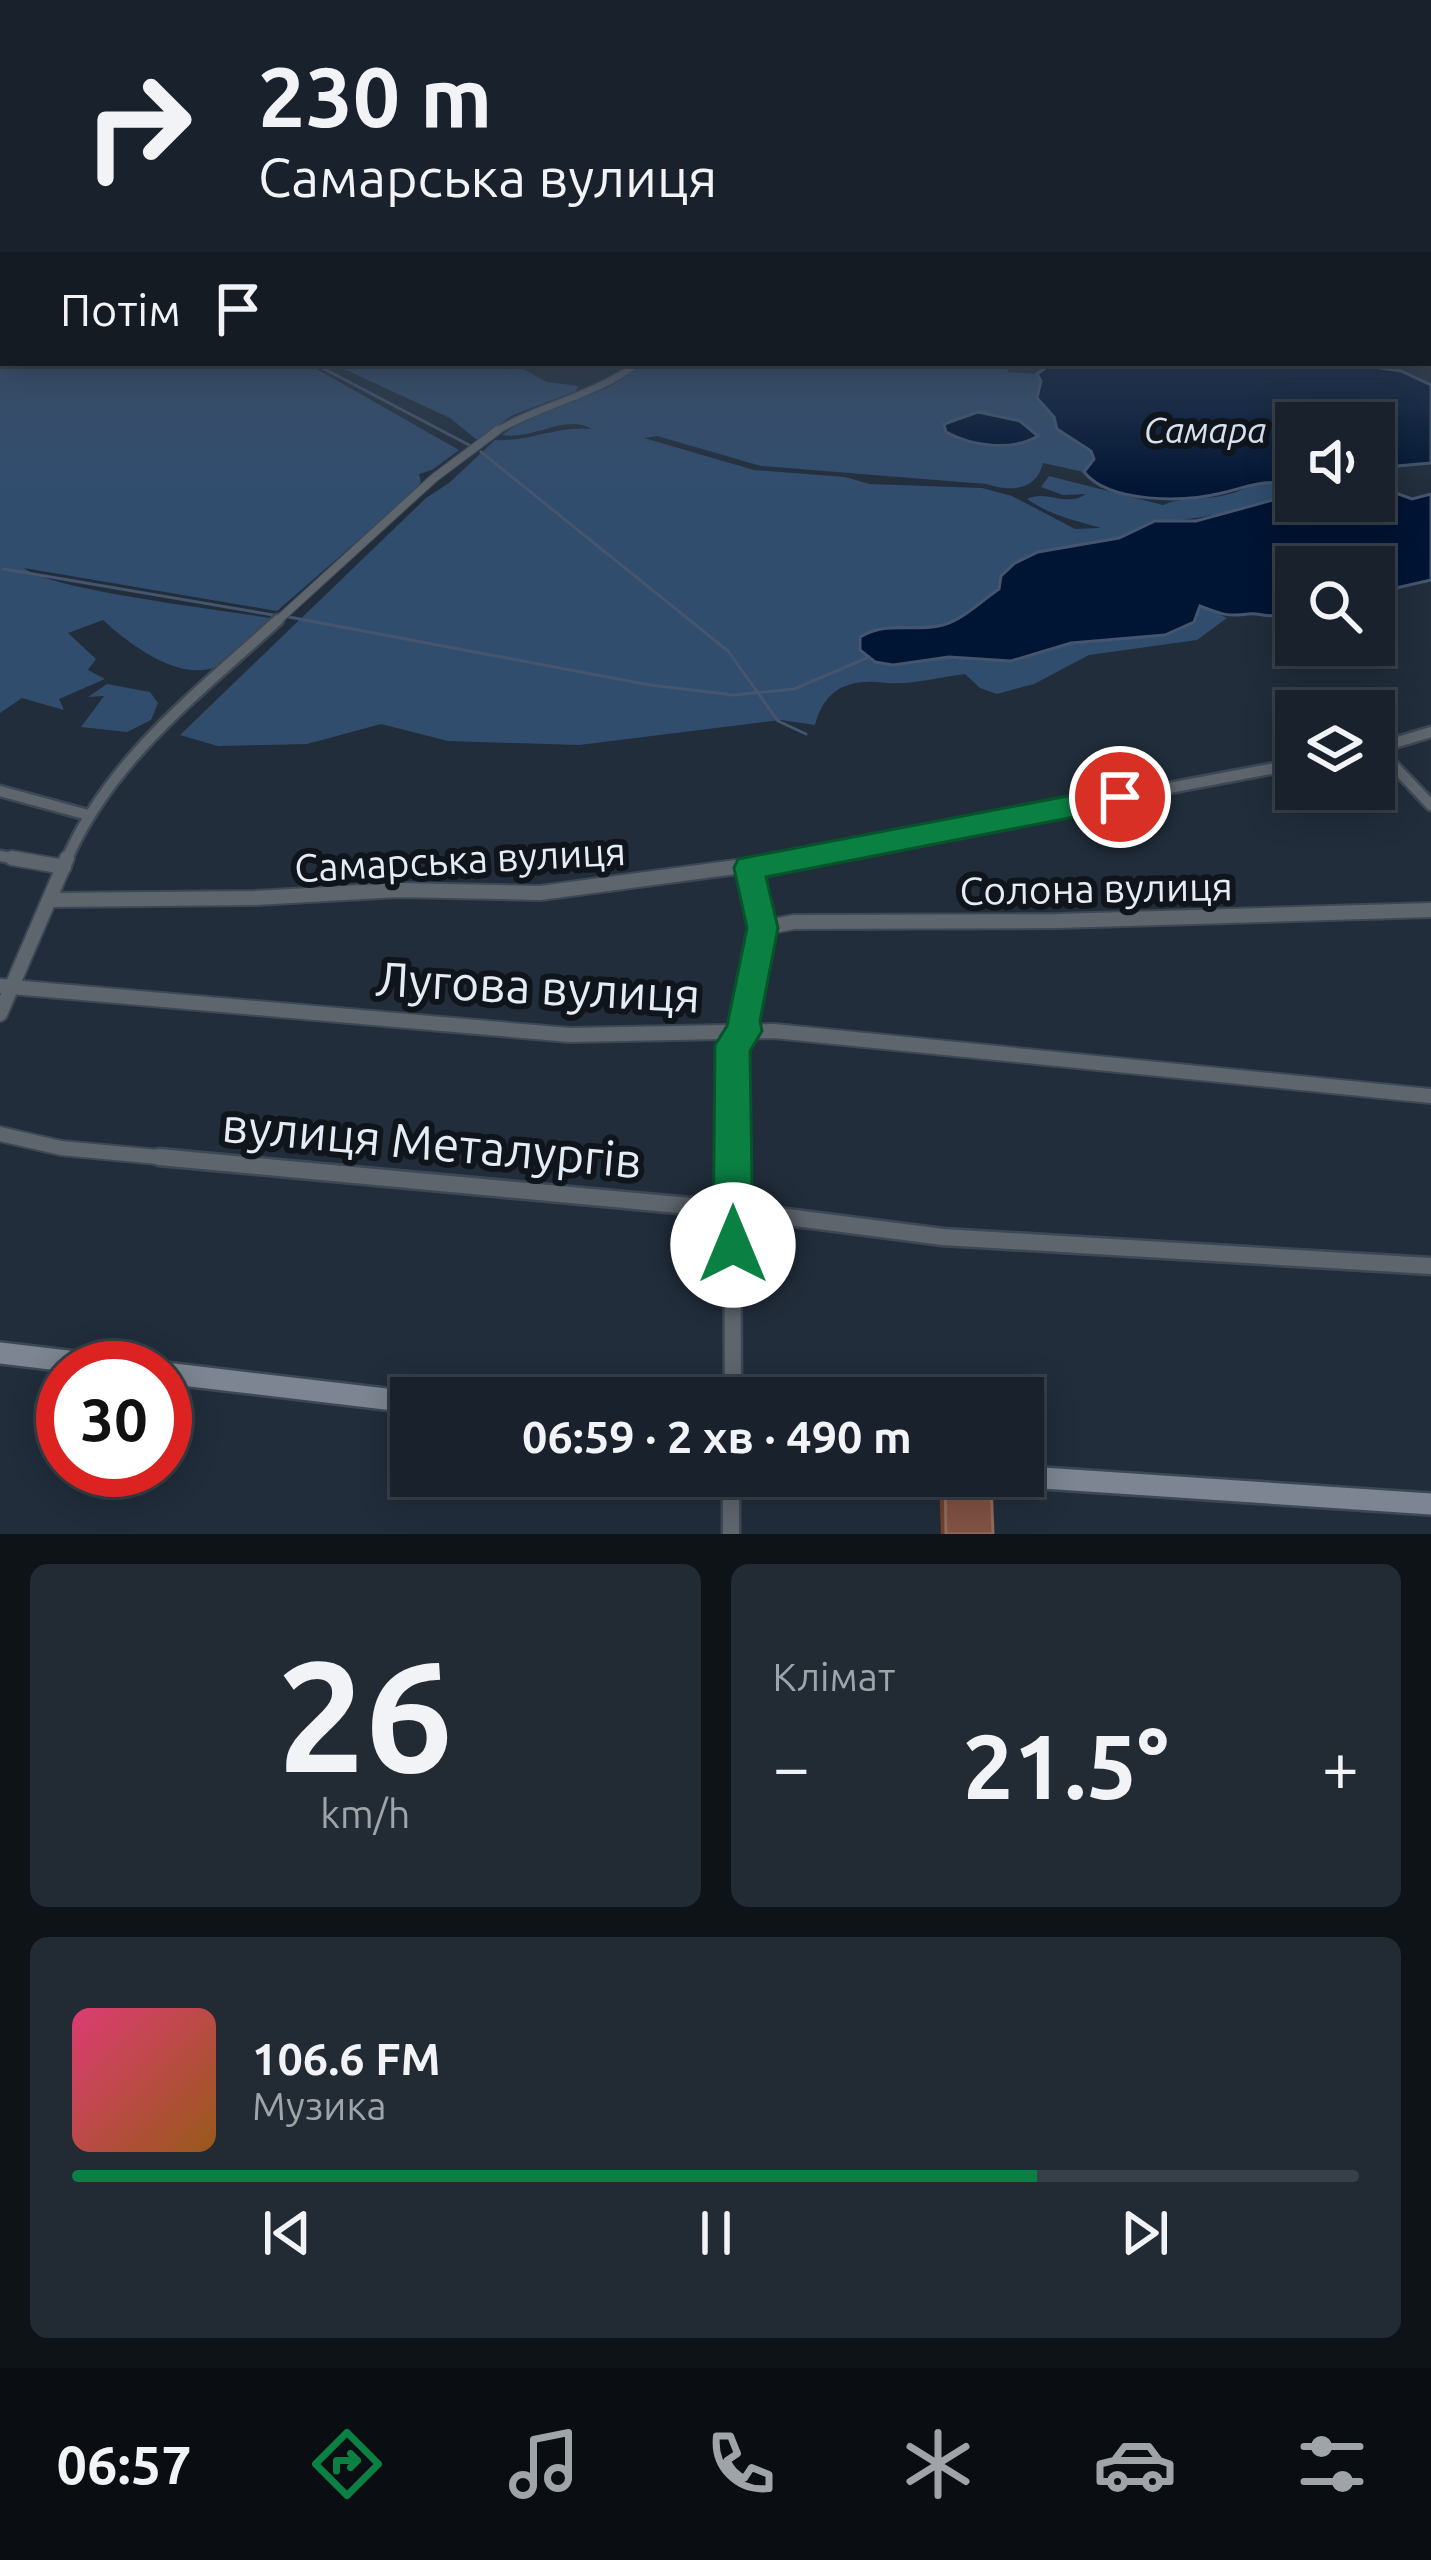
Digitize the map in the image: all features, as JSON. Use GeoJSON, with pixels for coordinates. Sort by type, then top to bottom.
{"type":"FeatureCollection","features":[{"type":"Feature","properties":{"kind":"street"},"geometry":{"type":"LineString","coordinates":[[0,1014],[6,988],[88,814],[133,752],[434,478],[488,436],[523,415],[615,381],[634,366]]}},
{"type":"Feature","properties":{"kind":"street"},"geometry":{"type":"LineString","coordinates":[[1395,742],[1431,732]]}},
{"type":"Feature","properties":{"kind":"street","name":"Самарська вулиця"},"geometry":{"type":"LineString","coordinates":[[49,900],[255,898],[398,890],[540,893],[748,868],[1275,768]]}},
{"type":"Feature","properties":{"kind":"street"},"geometry":{"type":"LineString","coordinates":[[1395,768],[1431,805]]}},
{"type":"Feature","properties":{"kind":"street"},"geometry":{"type":"LineString","coordinates":[[0,791],[88,814]]}},
{"type":"Feature","properties":{"kind":"street"},"geometry":{"type":"LineString","coordinates":[[0,856],[64,866]]}},
{"type":"Feature","properties":{"kind":"street"},"geometry":{"type":"LineString","coordinates":[[733,1377],[732,1045],[745,1031],[743,1021],[762,928],[748,868]]}},
{"type":"Feature","properties":{"kind":"street","name":"Солона вулиця"},"geometry":{"type":"LineString","coordinates":[[762,928],[794,922],[1057,921],[1431,910]]}},
{"type":"Feature","properties":{"kind":"street","name":"Лугова вулиця"},"geometry":{"type":"LineString","coordinates":[[6,988],[158,996],[570,1035],[745,1031],[1431,1096]]}},
{"type":"Feature","properties":{"kind":"street","name":"вулиця Металургів"},"geometry":{"type":"LineString","coordinates":[[0,1134],[61,1148],[733,1210],[943,1237],[1431,1266]]}},
{"type":"Feature","properties":{"kind":"street"},"geometry":{"type":"LineString","coordinates":[[0,1353],[36,1357]]}},
{"type":"Feature","properties":{"kind":"street"},"geometry":{"type":"LineString","coordinates":[[192,1376],[390,1400]]}},
{"type":"Feature","properties":{"kind":"street"},"geometry":{"type":"LineString","coordinates":[[1044,1478],[1431,1504]]}},
{"type":"Feature","properties":{"kind":"street"},"geometry":{"type":"LineString","coordinates":[[730,1497],[731,1534]]}},
{"type":"Feature","properties":{"kind":"shaded area"},"geometry":{"type":"Polygon","coordinates":[[[0,366],[311,366],[459,450],[419,474],[421,482],[413,493],[277,611],[24,568],[101,591],[270,618],[228,659],[199,670],[154,657],[103,620],[68,633],[96,659],[88,670],[105,679],[59,699],[64,710],[22,698],[0,713],[0,366]]]}},
{"type":"Feature","properties":{"kind":"shaded area"},"geometry":{"type":"Polygon","coordinates":[[[337,366],[518,366],[547,382],[578,386],[576,391],[513,415],[477,440],[450,418],[337,366]]]}},
{"type":"Feature","properties":{"kind":"shaded area"},"geometry":{"type":"Polygon","coordinates":[[[640,366],[1007,366],[1008,372],[1037,374],[1061,427],[1091,451],[1094,459],[1084,472],[1043,463],[1029,483],[1005,488],[761,466],[657,436],[644,438],[754,470],[845,477],[870,484],[982,488],[1012,496],[1075,529],[1101,528],[1027,499],[1071,499],[1086,494],[1063,495],[1041,487],[1049,476],[1163,505],[1275,482],[1275,502],[1155,521],[1200,606],[1227,618],[1197,640],[1089,655],[1034,684],[997,694],[980,688],[965,674],[906,683],[862,682],[833,694],[815,725],[781,720],[579,745],[448,741],[381,724],[307,744],[218,746],[180,735],[426,498],[495,440],[592,429],[571,424],[502,435],[611,386],[640,366]]]}},
{"type":"Feature","properties":{"kind":"shaded area"},"geometry":{"type":"Polygon","coordinates":[[[107,684],[150,692],[158,703],[151,720],[127,732],[81,727],[104,696],[88,697],[107,684]]]}},
{"type":"Feature","properties":{"kind":"water","name":"Самара"},"geometry":{"type":"Polygon","coordinates":[[[1048,366],[1367,366],[1401,371],[1431,385],[1431,463],[1395,466],[1395,402],[1275,402],[1275,483],[1188,498],[1129,495],[1111,490],[1084,472],[1094,459],[1091,451],[1057,429],[1054,417],[1037,398],[1041,381],[1037,374],[1048,366]]]}},
{"type":"Feature","properties":{"kind":"water"},"geometry":{"type":"Polygon","coordinates":[[[978,412],[1020,421],[1038,436],[1016,444],[992,445],[946,432],[944,424],[978,412]]]}},
{"type":"Feature","properties":{"kind":"water"},"geometry":{"type":"Polygon","coordinates":[[[1395,493],[1412,499],[1431,494],[1431,580],[1395,588],[1395,546],[1275,546],[1275,615],[1229,615],[1200,606],[1194,622],[1165,635],[1071,643],[1011,661],[949,657],[893,665],[875,662],[860,650],[860,637],[870,632],[932,627],[958,619],[999,589],[1001,576],[1015,563],[1038,552],[1119,538],[1155,521],[1196,521],[1273,500],[1275,522],[1395,522],[1395,493]]]}},
{"type":"Feature","properties":{"kind":"building"},"geometry":{"type":"Polygon","coordinates":[[[945,1497],[992,1497],[993,1534],[946,1534],[945,1497]]]}},
{"type":"Feature","properties":{"kind":"waterway"},"geometry":{"type":"LineString","coordinates":[[319,366],[469,445]]}},
{"type":"Feature","properties":{"kind":"waterway"},"geometry":{"type":"LineString","coordinates":[[481,452],[728,651],[758,693]]}},
{"type":"Feature","properties":{"kind":"waterway"},"geometry":{"type":"LineString","coordinates":[[4,569],[273,615]]}},
{"type":"Feature","properties":{"kind":"waterway"},"geometry":{"type":"LineString","coordinates":[[289,617],[650,685],[734,695],[758,693]]}},
{"type":"Feature","properties":{"kind":"waterway"},"geometry":{"type":"LineString","coordinates":[[758,693],[794,689],[869,657]]}},
{"type":"Feature","properties":{"kind":"waterway"},"geometry":{"type":"LineString","coordinates":[[758,693],[778,721],[806,734]]}},
{"type":"Feature","properties":{"kind":"route"},"geometry":{"type":"LineString","coordinates":[[733,1245],[732,1045],[745,1031],[743,1021],[762,928],[748,868],[1120,797]]}}]}
